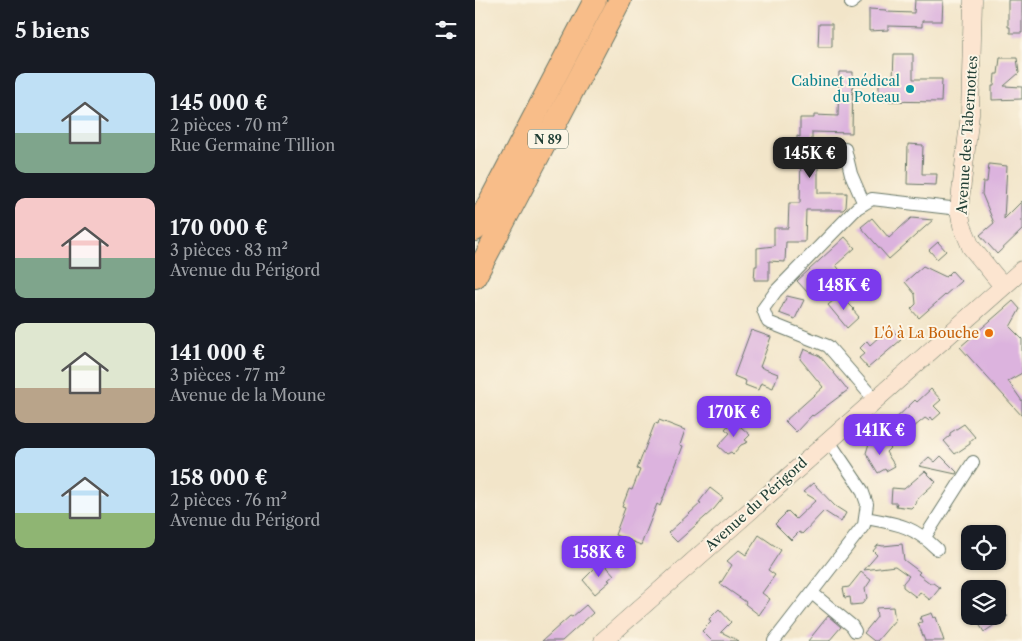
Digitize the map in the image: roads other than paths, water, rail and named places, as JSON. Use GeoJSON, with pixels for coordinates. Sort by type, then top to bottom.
{"type":"FeatureCollection","features":[{"type":"Feature","properties":{"kind":"highway","name":"N 89"},"geometry":{"type":"LineString","coordinates":[[475,230],[595,0]]}},
{"type":"Feature","properties":{"kind":"highway","name":"N 89"},"geometry":{"type":"LineString","coordinates":[[475,277],[620,0]]}},
{"type":"Feature","properties":{"kind":"street","name":"Avenue des Tabernottes"},"geometry":{"type":"LineString","coordinates":[[973,0],[970,114],[959,209],[962,225],[971,247],[1003,286]]}},
{"type":"Feature","properties":{"kind":"street"},"geometry":{"type":"LineString","coordinates":[[845,149],[851,174],[864,204]]}},
{"type":"Feature","properties":{"kind":"street"},"geometry":{"type":"LineString","coordinates":[[874,399],[828,346],[768,322],[763,309],[776,291],[857,208],[872,199],[959,209]]}},
{"type":"Feature","properties":{"kind":"street","name":"Avenue du Périgord"},"geometry":{"type":"LineString","coordinates":[[603,641],[874,399],[1022,270]]}},
{"type":"Feature","properties":{"kind":"street"},"geometry":{"type":"LineString","coordinates":[[774,641],[859,533],[865,518],[867,504],[862,490],[828,440]]}},
{"type":"Feature","properties":{"kind":"street"},"geometry":{"type":"LineString","coordinates":[[925,537],[973,462]]}},
{"type":"Feature","properties":{"kind":"street"},"geometry":{"type":"LineString","coordinates":[[865,518],[906,526],[925,537],[937,549]]}},
{"type":"Feature","properties":{"kind":"street"},"geometry":{"type":"LineString","coordinates":[[812,593],[855,630]]}},
{"type":"Feature","properties":{"kind":"place","name":"Cabinet médical du Poteau"},"geometry":{"type":"Point","coordinates":[910,89]}},
{"type":"Feature","properties":{"kind":"place","name":"L'ô à La Bouche"},"geometry":{"type":"Point","coordinates":[989,333]}}]}
